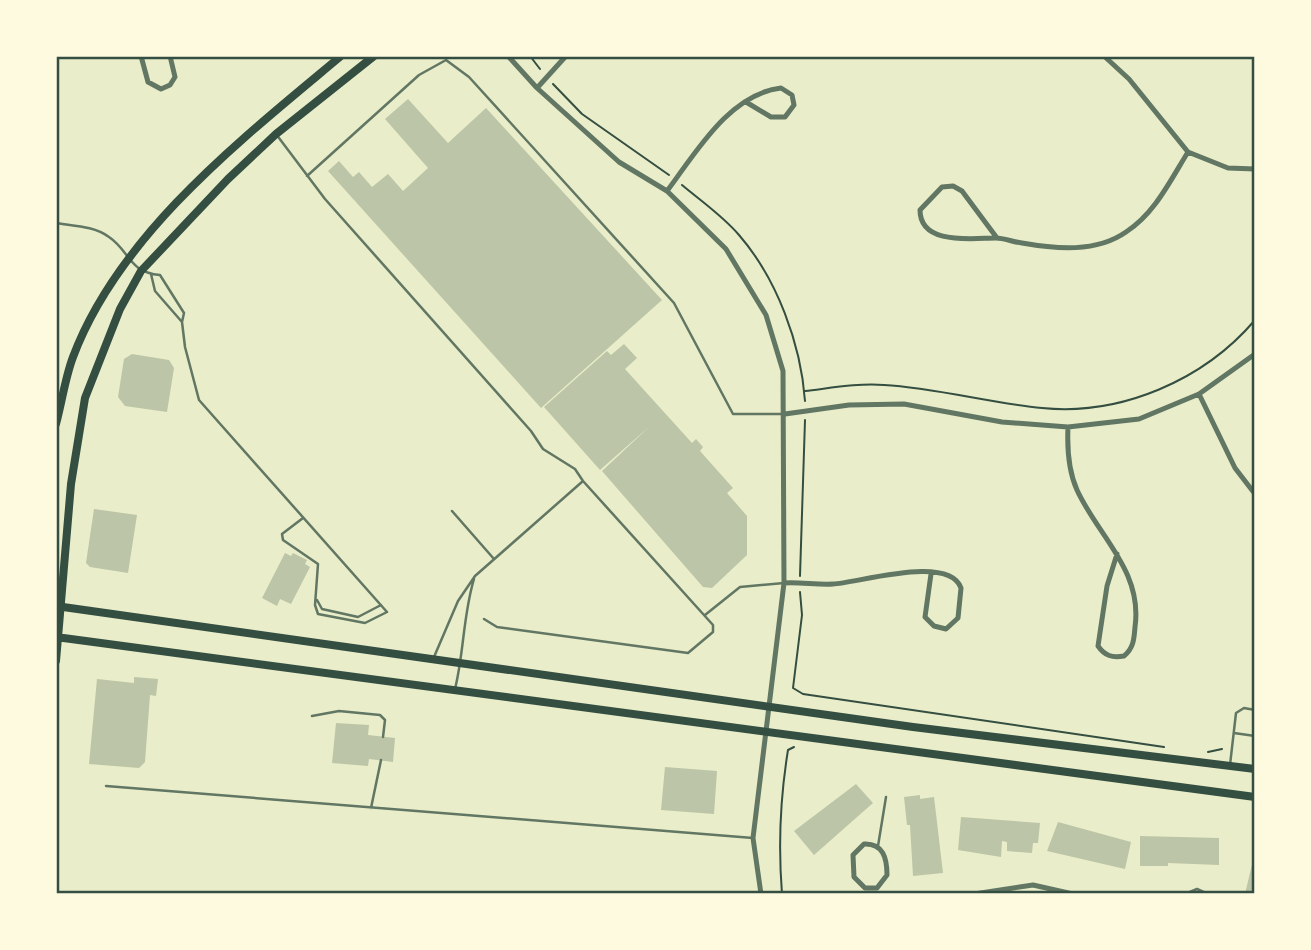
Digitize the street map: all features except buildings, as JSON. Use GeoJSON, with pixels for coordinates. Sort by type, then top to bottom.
{"type":"FeatureCollection","features":[{"type":"Feature","properties":{"kind":"main road"},"geometry":{"type":"LineString","coordinates":[[56,424],[73,357],[102,298],[127,259],[232,147],[341,56]]}},
{"type":"Feature","properties":{"kind":"main road"},"geometry":{"type":"LineString","coordinates":[[56,661],[71,484],[85,398],[120,309],[141,271],[181,226],[276,134],[374,56]]}},
{"type":"Feature","properties":{"kind":"main road"},"geometry":{"type":"LineString","coordinates":[[59,607],[270,639],[433,659],[914,727],[1255,769]]}},
{"type":"Feature","properties":{"kind":"main road"},"geometry":{"type":"LineString","coordinates":[[57,637],[1255,797]]}},
{"type":"Feature","properties":{"kind":"street"},"geometry":{"type":"LineString","coordinates":[[141,56],[148,82],[161,89],[170,85],[175,77],[170,56]]}},
{"type":"Feature","properties":{"kind":"street"},"geometry":{"type":"LineString","coordinates":[[508,56],[537,88],[619,162],[667,191],[726,249],[766,316],[783,371],[784,583],[753,838],[761,894]]}},
{"type":"Feature","properties":{"kind":"street"},"geometry":{"type":"LineString","coordinates":[[537,88],[566,56]]}},
{"type":"Feature","properties":{"kind":"street"},"geometry":{"type":"LineString","coordinates":[[1104,56],[1129,79],[1188,152],[1228,167],[1255,169]]}},
{"type":"Feature","properties":{"kind":"street"},"geometry":{"type":"LineString","coordinates":[[667,191],[710,134],[746,102],[781,88],[792,95],[794,105],[785,117],[776,118],[746,102]]}},
{"type":"Feature","properties":{"kind":"street"},"geometry":{"type":"LineString","coordinates":[[997,238],[962,191],[953,187],[942,187],[920,209],[926,226],[942,236],[997,238],[1073,248],[1097,246],[1116,237],[1152,210],[1188,152]]}},
{"type":"Feature","properties":{"kind":"street"},"geometry":{"type":"LineString","coordinates":[[785,414],[849,405],[904,404],[1002,422],[1068,427],[1139,419],[1199,394],[1255,354]]}},
{"type":"Feature","properties":{"kind":"street"},"geometry":{"type":"LineString","coordinates":[[1199,394],[1235,468],[1255,494]]}},
{"type":"Feature","properties":{"kind":"street"},"geometry":{"type":"LineString","coordinates":[[1068,427],[1070,473],[1088,510],[1117,554],[1129,578],[1137,616],[1130,651],[1116,657],[1107,655],[1098,646],[1107,586],[1117,554]]}},
{"type":"Feature","properties":{"kind":"street"},"geometry":{"type":"LineString","coordinates":[[784,583],[833,584],[900,572],[930,574],[951,577],[960,584],[957,618],[946,629],[934,626],[926,617],[930,574]]}},
{"type":"Feature","properties":{"kind":"street"},"geometry":{"type":"LineString","coordinates":[[870,843],[878,846],[884,852],[887,875],[875,891],[857,882],[852,860],[859,846],[870,843]]}},
{"type":"Feature","properties":{"kind":"street"},"geometry":{"type":"LineString","coordinates":[[974,894],[1033,885],[1073,894]]}},
{"type":"Feature","properties":{"kind":"lane"},"geometry":{"type":"LineString","coordinates":[[307,176],[419,75],[446,61],[469,77],[674,303],[733,414],[785,414]]}},
{"type":"Feature","properties":{"kind":"lane"},"geometry":{"type":"LineString","coordinates":[[276,134],[307,176],[531,431],[543,449],[575,469],[705,615],[713,625],[713,632],[688,653],[497,627],[484,619]]}},
{"type":"Feature","properties":{"kind":"lane"},"geometry":{"type":"LineString","coordinates":[[56,223],[91,228],[111,238],[127,259],[141,271],[160,275],[176,295],[184,313],[182,322],[199,400],[387,612],[365,623],[325,618],[318,614],[318,564],[283,540],[282,534],[303,518]]}},
{"type":"Feature","properties":{"kind":"lane"},"geometry":{"type":"LineString","coordinates":[[151,274],[155,291],[182,322]]}},
{"type":"Feature","properties":{"kind":"lane"},"geometry":{"type":"LineString","coordinates":[[433,659],[457,601],[475,576],[583,481]]}},
{"type":"Feature","properties":{"kind":"lane"},"geometry":{"type":"LineString","coordinates":[[453,511],[494,559]]}},
{"type":"Feature","properties":{"kind":"lane"},"geometry":{"type":"LineString","coordinates":[[455,690],[461,663],[467,602],[475,576]]}},
{"type":"Feature","properties":{"kind":"lane"},"geometry":{"type":"LineString","coordinates":[[705,615],[740,587],[784,583]]}},
{"type":"Feature","properties":{"kind":"lane"},"geometry":{"type":"LineString","coordinates":[[316,596],[322,609],[358,617],[368,615],[381,605]]}},
{"type":"Feature","properties":{"kind":"lane"},"geometry":{"type":"LineString","coordinates":[[1230,765],[1236,713],[1244,708],[1255,710]]}},
{"type":"Feature","properties":{"kind":"lane"},"geometry":{"type":"LineString","coordinates":[[312,716],[339,711],[380,715],[385,720],[383,737]]}},
{"type":"Feature","properties":{"kind":"lane"},"geometry":{"type":"LineString","coordinates":[[1234,733],[1255,736]]}},
{"type":"Feature","properties":{"kind":"lane"},"geometry":{"type":"LineString","coordinates":[[371,808],[381,760]]}},
{"type":"Feature","properties":{"kind":"lane"},"geometry":{"type":"LineString","coordinates":[[106,786],[753,838]]}},
{"type":"Feature","properties":{"kind":"lane"},"geometry":{"type":"LineString","coordinates":[[878,846],[887,797]]}},
{"type":"Feature","properties":{"kind":"lane"},"geometry":{"type":"LineString","coordinates":[[1185,894],[1197,889],[1208,894]]}},
{"type":"Feature","properties":{"kind":"path"},"geometry":{"type":"LineString","coordinates":[[530,56],[582,114],[676,180],[740,236],[768,279],[793,335],[804,391],[805,411],[800,582],[802,615],[793,688],[803,694],[1175,748]]}},
{"type":"Feature","properties":{"kind":"path"},"geometry":{"type":"LineString","coordinates":[[804,391],[884,385],[1044,408],[1109,405],[1157,391],[1194,373],[1255,320]]}},
{"type":"Feature","properties":{"kind":"path"},"geometry":{"type":"LineString","coordinates":[[782,894],[778,832],[780,797],[788,750],[795,747]]}},
{"type":"Feature","properties":{"kind":"path"},"geometry":{"type":"LineString","coordinates":[[1202,752],[1222,749]]}}]}
